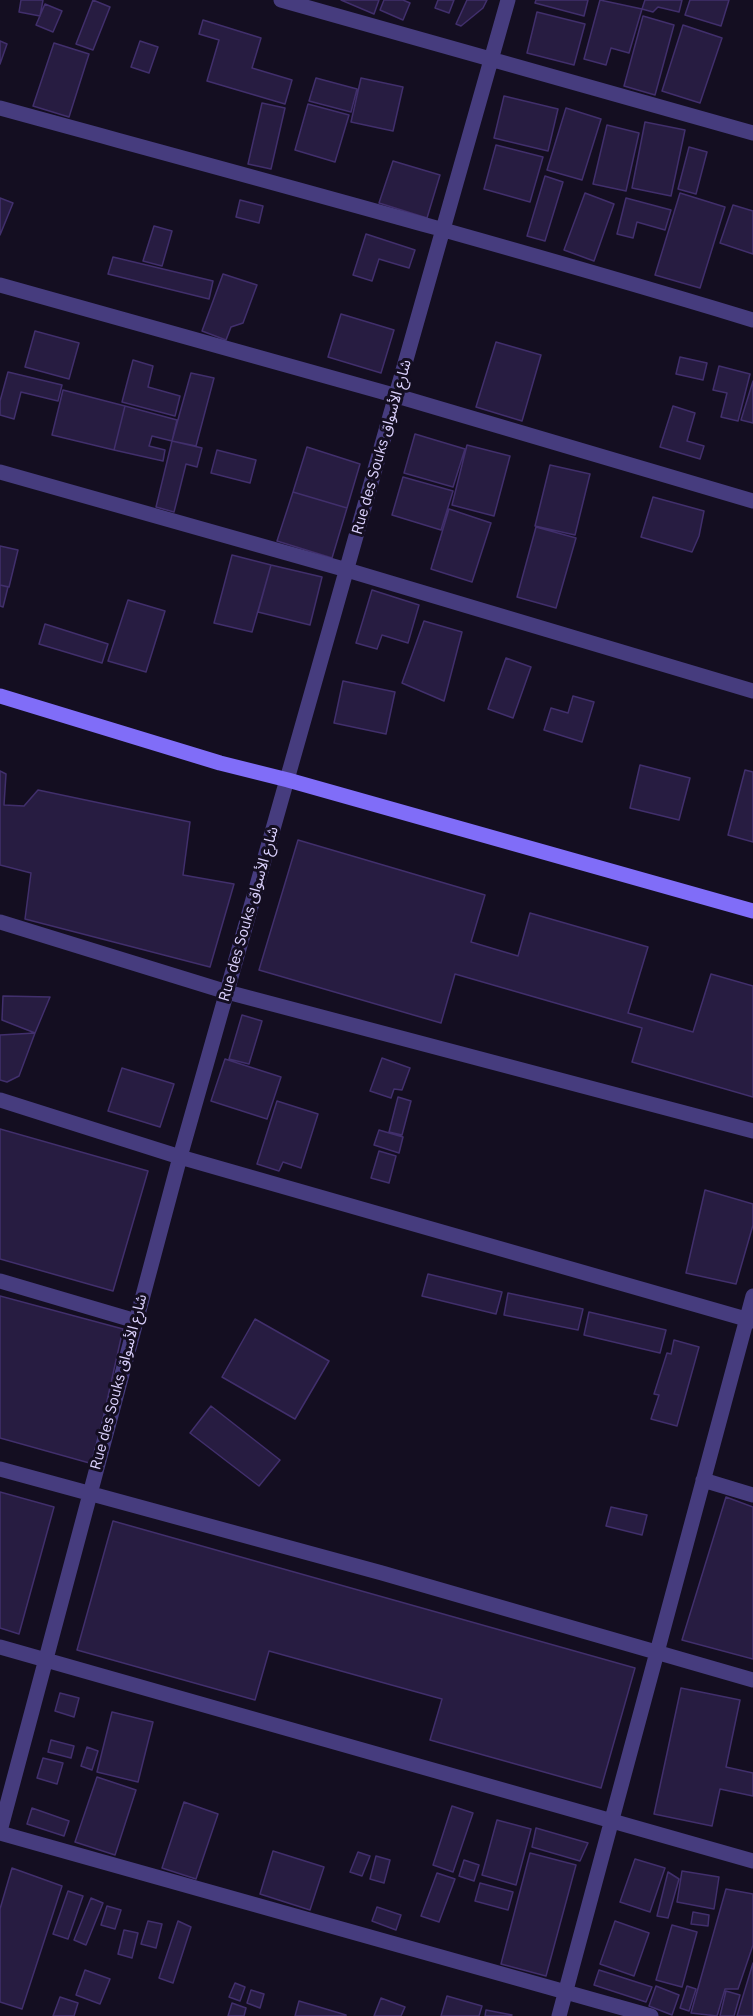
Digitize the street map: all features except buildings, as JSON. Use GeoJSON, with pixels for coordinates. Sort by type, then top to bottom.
{"type":"FeatureCollection","features":[{"type":"Feature","properties":{"kind":"street"},"geometry":{"type":"LineString","coordinates":[[281,0],[753,134]]}},
{"type":"Feature","properties":{"kind":"street","name":"Rue des Souks شارع الأسواق"},"geometry":{"type":"LineString","coordinates":[[0,1832],[180,1157],[508,0]]}},
{"type":"Feature","properties":{"kind":"street"},"geometry":{"type":"LineString","coordinates":[[0,108],[575,266],[753,320]]}},
{"type":"Feature","properties":{"kind":"street"},"geometry":{"type":"LineString","coordinates":[[0,285],[397,396],[753,501]]}},
{"type":"Feature","properties":{"kind":"street"},"geometry":{"type":"LineString","coordinates":[[0,472],[347,570],[753,691]]}},
{"type":"Feature","properties":{"kind":"street"},"geometry":{"type":"LineString","coordinates":[[0,696],[220,763],[288,780],[753,911]]}},
{"type":"Feature","properties":{"kind":"street"},"geometry":{"type":"LineString","coordinates":[[0,922],[227,992],[753,1131]]}},
{"type":"Feature","properties":{"kind":"street"},"geometry":{"type":"LineString","coordinates":[[0,1100],[180,1157],[750,1320]]}},
{"type":"Feature","properties":{"kind":"street"},"geometry":{"type":"LineString","coordinates":[[0,1281],[136,1321]]}},
{"type":"Feature","properties":{"kind":"street"},"geometry":{"type":"LineString","coordinates":[[559,2016],[703,1480],[750,1320],[753,1296]]}},
{"type":"Feature","properties":{"kind":"street"},"geometry":{"type":"LineString","coordinates":[[0,1469],[382,1573],[753,1680]]}},
{"type":"Feature","properties":{"kind":"street"},"geometry":{"type":"LineString","coordinates":[[703,1480],[753,1495]]}},
{"type":"Feature","properties":{"kind":"street"},"geometry":{"type":"LineString","coordinates":[[0,1647],[753,1861]]}},
{"type":"Feature","properties":{"kind":"street"},"geometry":{"type":"LineString","coordinates":[[0,1832],[651,2016]]}}]}
